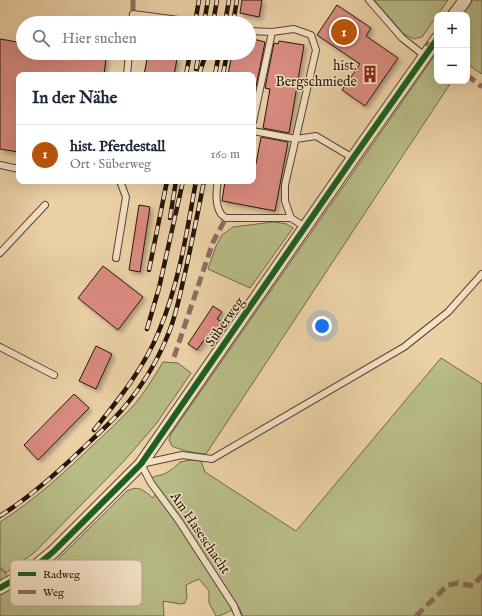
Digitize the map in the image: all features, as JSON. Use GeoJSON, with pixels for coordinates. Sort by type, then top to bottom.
{"type":"FeatureCollection","features":[{"type":"Feature","properties":{"kind":"street"},"geometry":{"type":"LineString","coordinates":[[456,12],[464,0]]}},
{"type":"Feature","properties":{"kind":"street","name":"Süberweg"},"geometry":{"type":"LineString","coordinates":[[43,560],[141,464],[434,43]]}},
{"type":"Feature","properties":{"kind":"street","name":"Süberweg"},"geometry":{"type":"LineString","coordinates":[[0,588],[10,582]]}},
{"type":"Feature","properties":{"kind":"lane"},"geometry":{"type":"LineString","coordinates":[[369,0],[402,38],[425,56]]}},
{"type":"Feature","properties":{"kind":"lane"},"geometry":{"type":"LineString","coordinates":[[133,16],[133,14],[151,16]]}},
{"type":"Feature","properties":{"kind":"lane"},"geometry":{"type":"LineString","coordinates":[[256,31],[272,32],[294,29],[310,35],[316,50],[285,185],[285,201],[291,218],[305,228]]}},
{"type":"Feature","properties":{"kind":"lane"},"geometry":{"type":"LineString","coordinates":[[256,108],[272,32]]}},
{"type":"Feature","properties":{"kind":"lane"},"geometry":{"type":"LineString","coordinates":[[127,72],[128,60]]}},
{"type":"Feature","properties":{"kind":"lane"},"geometry":{"type":"LineString","coordinates":[[256,132],[296,139],[316,136],[353,158]]}},
{"type":"Feature","properties":{"kind":"lane"},"geometry":{"type":"LineString","coordinates":[[0,165],[16,168]]}},
{"type":"Feature","properties":{"kind":"lane"},"geometry":{"type":"LineString","coordinates":[[116,258],[126,197],[121,184]]}},
{"type":"Feature","properties":{"kind":"lane"},"geometry":{"type":"LineString","coordinates":[[218,184],[216,193],[218,206],[220,213],[226,218],[291,218]]}},
{"type":"Feature","properties":{"kind":"lane"},"geometry":{"type":"LineString","coordinates":[[0,253],[45,205]]}},
{"type":"Feature","properties":{"kind":"lane"},"geometry":{"type":"LineString","coordinates":[[141,464],[182,455],[212,459],[404,347],[448,312],[482,274]]}},
{"type":"Feature","properties":{"kind":"lane"},"geometry":{"type":"LineString","coordinates":[[0,347],[54,375]]}},
{"type":"Feature","properties":{"kind":"lane","name":"Am Haseschacht"},"geometry":{"type":"LineString","coordinates":[[141,464],[151,483],[179,521],[234,606],[238,616]]}},
{"type":"Feature","properties":{"kind":"green space"},"geometry":{"type":"Polygon","coordinates":[[[374,0],[448,0],[440,12],[434,12],[434,20],[422,37],[414,39],[404,34],[374,0]]]}},
{"type":"Feature","properties":{"kind":"green space"},"geometry":{"type":"Polygon","coordinates":[[[473,0],[482,0],[482,74],[470,66],[470,12],[464,12],[473,0]]]}},
{"type":"Feature","properties":{"kind":"green space"},"geometry":{"type":"Polygon","coordinates":[[[434,56],[434,84],[450,84],[206,454],[189,452],[172,446],[169,440],[171,434],[434,56]]]}},
{"type":"Feature","properties":{"kind":"green space"},"geometry":{"type":"Polygon","coordinates":[[[273,222],[287,224],[293,228],[250,288],[208,269],[216,246],[222,235],[233,227],[273,222]]]}},
{"type":"Feature","properties":{"kind":"green space"},"geometry":{"type":"Polygon","coordinates":[[[441,358],[482,384],[482,616],[243,616],[239,607],[216,616],[209,603],[209,591],[199,579],[186,585],[187,597],[185,603],[180,604],[163,601],[164,616],[0,616],[0,568],[10,578],[10,606],[142,606],[142,560],[57,560],[127,491],[138,488],[153,498],[159,489],[151,478],[166,473],[180,462],[190,460],[201,461],[205,472],[296,531],[441,358]]]}},
{"type":"Feature","properties":{"kind":"green space"},"geometry":{"type":"Polygon","coordinates":[[[163,362],[178,363],[191,373],[156,424],[124,461],[34,553],[24,560],[10,560],[10,570],[6,573],[0,566],[0,522],[47,487],[69,468],[118,422],[134,405],[163,362]]]}},
{"type":"Feature","properties":{"kind":"building"},"geometry":{"type":"Polygon","coordinates":[[[242,0],[262,0],[259,17],[240,13],[242,0]]]}},
{"type":"Feature","properties":{"kind":"building"},"geometry":{"type":"Polygon","coordinates":[[[337,5],[371,28],[366,36],[398,58],[365,106],[342,90],[360,64],[317,35],[337,5]]]}},
{"type":"Feature","properties":{"kind":"building"},"geometry":{"type":"Polygon","coordinates":[[[0,39],[16,42],[16,60],[106,60],[104,72],[16,72],[16,152],[0,149],[0,39]]]}},
{"type":"Feature","properties":{"kind":"building"},"geometry":{"type":"Polygon","coordinates":[[[256,40],[265,42],[256,87],[256,72],[229,72],[231,60],[256,60],[256,40]]]}},
{"type":"Feature","properties":{"kind":"building"},"geometry":{"type":"Polygon","coordinates":[[[279,41],[304,45],[289,133],[263,128],[270,89],[265,88],[274,43],[278,44],[279,41]]]}},
{"type":"Feature","properties":{"kind":"building"},"geometry":{"type":"Polygon","coordinates":[[[147,60],[177,60],[175,72],[145,72],[147,60]]]}},
{"type":"Feature","properties":{"kind":"building"},"geometry":{"type":"Polygon","coordinates":[[[261,137],[288,142],[275,211],[222,201],[225,184],[256,184],[256,164],[261,137]]]}},
{"type":"Feature","properties":{"kind":"building"},"geometry":{"type":"Polygon","coordinates":[[[139,205],[150,207],[140,272],[129,270],[139,205]]]}},
{"type":"Feature","properties":{"kind":"building"},"geometry":{"type":"Polygon","coordinates":[[[103,266],[143,297],[118,330],[78,298],[103,266]]]}},
{"type":"Feature","properties":{"kind":"building"},"geometry":{"type":"Polygon","coordinates":[[[213,306],[222,312],[217,319],[225,324],[211,345],[204,340],[197,350],[188,344],[213,306]]]}},
{"type":"Feature","properties":{"kind":"building"},"geometry":{"type":"Polygon","coordinates":[[[96,346],[112,354],[96,389],[79,381],[96,346]]]}},
{"type":"Feature","properties":{"kind":"building"},"geometry":{"type":"Polygon","coordinates":[[[74,394],[89,408],[38,460],[24,445],[74,394]]]}},
{"type":"Feature","properties":{"kind":"railway"},"geometry":{"type":"LineString","coordinates":[[196,16],[199,0]]}},
{"type":"Feature","properties":{"kind":"railway"},"geometry":{"type":"LineString","coordinates":[[205,16],[208,0]]}},
{"type":"Feature","properties":{"kind":"railway"},"geometry":{"type":"LineString","coordinates":[[214,16],[217,0]]}},
{"type":"Feature","properties":{"kind":"railway"},"geometry":{"type":"LineString","coordinates":[[226,16],[229,0]]}},
{"type":"Feature","properties":{"kind":"railway"},"geometry":{"type":"LineString","coordinates":[[234,16],[237,0]]}},
{"type":"Feature","properties":{"kind":"railway"},"geometry":{"type":"LineString","coordinates":[[187,72],[189,60]]}},
{"type":"Feature","properties":{"kind":"railway"},"geometry":{"type":"LineString","coordinates":[[196,69],[198,60]]}},
{"type":"Feature","properties":{"kind":"railway"},"geometry":{"type":"LineString","coordinates":[[200,72],[204,60]]}},
{"type":"Feature","properties":{"kind":"railway"},"geometry":{"type":"LineString","coordinates":[[216,72],[218,60]]}},
{"type":"Feature","properties":{"kind":"railway"},"geometry":{"type":"LineString","coordinates":[[224,72],[226,60]]}},
{"type":"Feature","properties":{"kind":"railway"},"geometry":{"type":"LineString","coordinates":[[149,270],[166,184]]}},
{"type":"Feature","properties":{"kind":"railway"},"geometry":{"type":"LineString","coordinates":[[170,218],[176,184]]}},
{"type":"Feature","properties":{"kind":"railway"},"geometry":{"type":"LineString","coordinates":[[147,329],[159,288],[182,184]]}},
{"type":"Feature","properties":{"kind":"railway"},"geometry":{"type":"LineString","coordinates":[[94,430],[122,395],[146,358],[159,331],[177,276],[186,238],[195,184]]}},
{"type":"Feature","properties":{"kind":"railway"},"geometry":{"type":"LineString","coordinates":[[0,516],[42,485],[97,435],[121,411],[147,376],[163,347],[175,313],[203,184]]}},
{"type":"Feature","properties":{"kind":"marked path"},"geometry":{"type":"LineString","coordinates":[[133,0],[133,14]]}},
{"type":"Feature","properties":{"kind":"marked path"},"geometry":{"type":"LineString","coordinates":[[426,43],[434,49]]}},
{"type":"Feature","properties":{"kind":"marked path"},"geometry":{"type":"LineString","coordinates":[[470,77],[482,87]]}},
{"type":"Feature","properties":{"kind":"marked path"},"geometry":{"type":"LineString","coordinates":[[174,357],[213,242],[226,218]]}},
{"type":"Feature","properties":{"kind":"marked path"},"geometry":{"type":"LineString","coordinates":[[416,616],[448,585],[458,583],[473,586],[482,575]]}},
{"type":"Feature","properties":{"kind":"cycle path"},"geometry":{"type":"LineString","coordinates":[[43,560],[141,464],[434,43]]}},
{"type":"Feature","properties":{"kind":"cycle path"},"geometry":{"type":"LineString","coordinates":[[0,588],[10,582]]}},
{"type":"Feature","properties":{"kind":"place","name":"hist. Pferdestall"},"geometry":{"type":"Point","coordinates":[344,32]}},
{"type":"Feature","properties":{"kind":"place","name":"hist. Bergschmiede"},"geometry":{"type":"Point","coordinates":[370,74]}}]}
